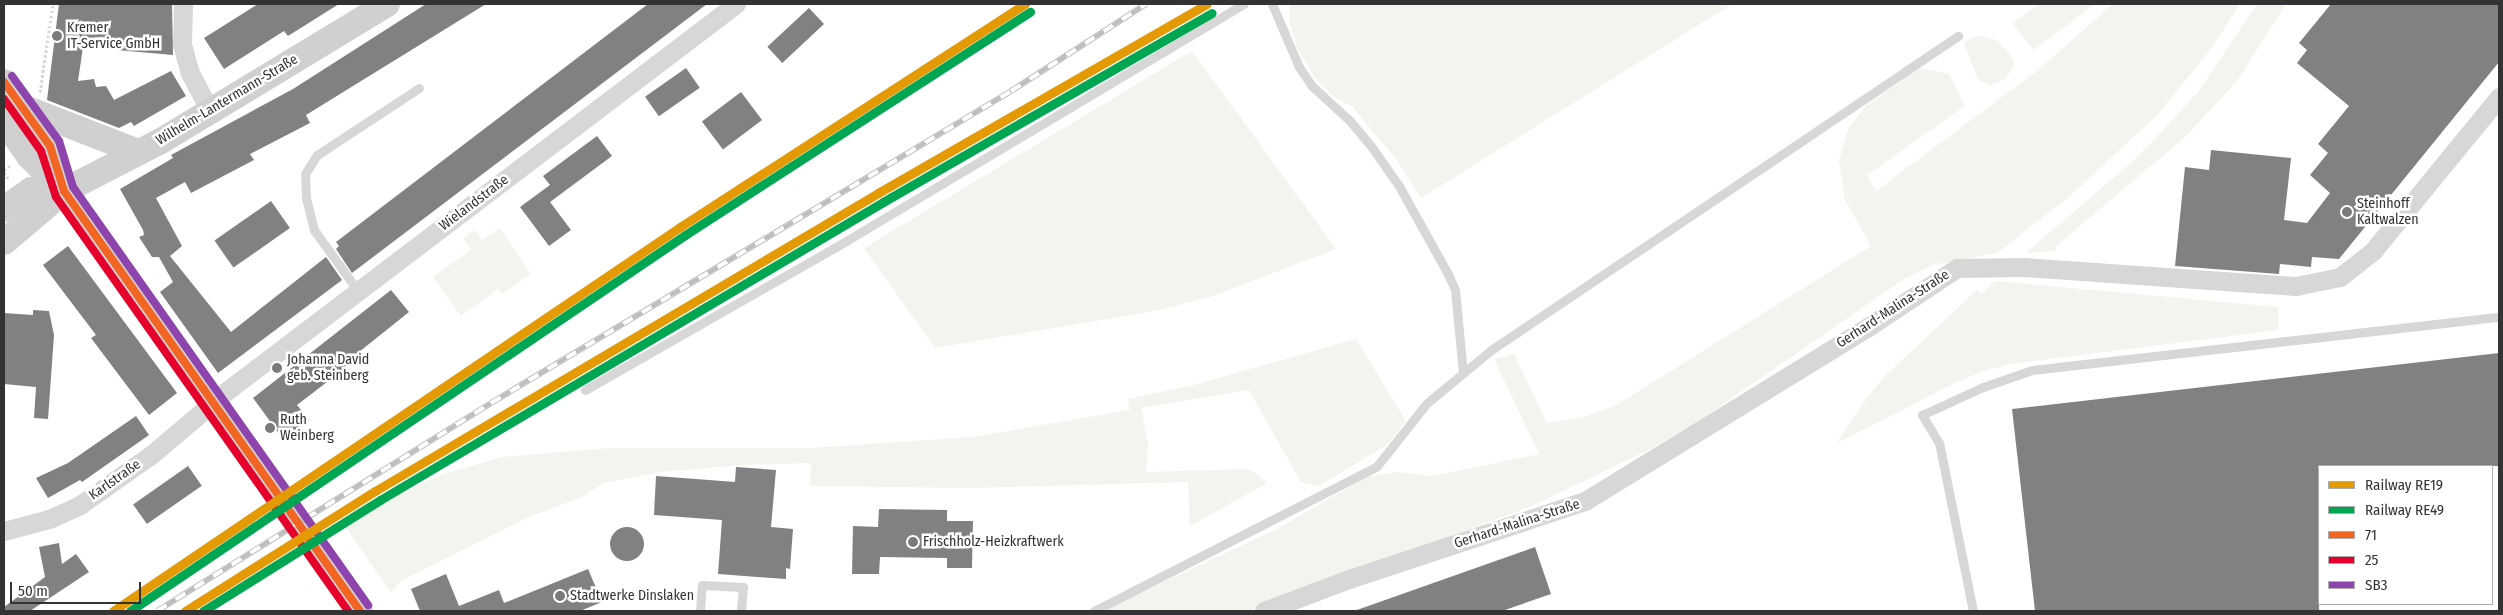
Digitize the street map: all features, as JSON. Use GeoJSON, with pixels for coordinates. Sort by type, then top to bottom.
{"type":"FeatureCollection","features":[{"type":"Feature","properties":{"kind":"main road","name":"Wilhelm-Lantermann-Straße"},"geometry":{"type":"LineString","coordinates":[[64,190],[138,152],[210,111],[387,4]]}},
{"type":"Feature","properties":{"kind":"main road"},"geometry":{"type":"LineString","coordinates":[[4,82],[22,110],[50,146],[64,190],[212,404],[360,611]]}},
{"type":"Feature","properties":{"kind":"main road"},"geometry":{"type":"LineString","coordinates":[[22,110],[138,152]]}},
{"type":"Feature","properties":{"kind":"main road"},"geometry":{"type":"LineString","coordinates":[[4,208],[31,190],[64,190]]}},
{"type":"Feature","properties":{"kind":"main road"},"geometry":{"type":"LineString","coordinates":[[4,242],[64,190]]}},
{"type":"Feature","properties":{"kind":"street"},"geometry":{"type":"LineString","coordinates":[[183,4],[182,44],[190,73],[210,111]]}},
{"type":"Feature","properties":{"kind":"street","name":"Wielandstraße"},"geometry":{"type":"LineString","coordinates":[[212,404],[736,4]]}},
{"type":"Feature","properties":{"kind":"street","name":"Gerhard-Malina-Straße"},"geometry":{"type":"LineString","coordinates":[[1264,611],[1349,579],[1585,501],[1868,327],[1957,268],[2024,267],[2296,286],[2340,277],[2373,251],[2499,97]]}},
{"type":"Feature","properties":{"kind":"street","name":"Karlstraße"},"geometry":{"type":"LineString","coordinates":[[4,531],[49,519],[80,505],[151,455],[212,404]]}},
{"type":"Feature","properties":{"kind":"lane"},"geometry":{"type":"LineString","coordinates":[[585,390],[846,241],[1244,4]]}},
{"type":"Feature","properties":{"kind":"lane"},"geometry":{"type":"LineString","coordinates":[[1272,4],[1300,67],[1312,86],[1350,121],[1371,146],[1399,186],[1448,274],[1455,290],[1463,373]]}},
{"type":"Feature","properties":{"kind":"lane"},"geometry":{"type":"LineString","coordinates":[[1094,611],[1377,466],[1427,403],[1491,350],[1958,36]]}},
{"type":"Feature","properties":{"kind":"lane"},"geometry":{"type":"LineString","coordinates":[[358,291],[314,230],[306,199],[305,174],[317,155],[418,88]]}},
{"type":"Feature","properties":{"kind":"lane"},"geometry":{"type":"LineString","coordinates":[[1972,611],[1939,443],[1922,415],[1983,387],[2032,370],[2499,317]]}},
{"type":"Feature","properties":{"kind":"lane"},"geometry":{"type":"LineString","coordinates":[[700,611],[702,585],[742,588],[741,611]]}},
{"type":"Feature","properties":{"kind":"path"},"geometry":{"type":"LineString","coordinates":[[22,110],[53,4]]}},
{"type":"Feature","properties":{"kind":"shaded area"},"geometry":{"type":"Polygon","coordinates":[[[1290,4],[1732,4],[1421,198],[1396,159],[1352,107],[1333,96],[1315,78],[1297,48],[1289,18],[1290,4]]]}},
{"type":"Feature","properties":{"kind":"shaded area"},"geometry":{"type":"Polygon","coordinates":[[[2040,4],[2095,4],[2034,50],[2012,23],[2040,4]]]}},
{"type":"Feature","properties":{"kind":"shaded area"},"geometry":{"type":"Polygon","coordinates":[[[2113,4],[2240,4],[2211,49],[2159,113],[2070,196],[1997,253],[1932,265],[1904,279],[1700,420],[1654,447],[1532,506],[1248,611],[1102,611],[1279,528],[1366,477],[1398,472],[1432,476],[1539,454],[1494,359],[1514,354],[1547,423],[1581,418],[1615,406],[1871,246],[1845,200],[1839,161],[1848,129],[1865,107],[1919,68],[1949,74],[1965,106],[1867,175],[1876,191],[2038,70],[2113,4]]]}},
{"type":"Feature","properties":{"kind":"shaded area"},"geometry":{"type":"Polygon","coordinates":[[[2257,4],[2286,4],[2237,81],[2185,137],[2056,246],[2055,251],[2026,253],[2132,162],[2166,127],[2198,92],[2257,4]]]}},
{"type":"Feature","properties":{"kind":"shaded area"},"geometry":{"type":"Polygon","coordinates":[[[1978,36],[1997,40],[2011,56],[2015,65],[2005,79],[1991,85],[1978,80],[1964,42],[1978,36]]]}},
{"type":"Feature","properties":{"kind":"shaded area"},"geometry":{"type":"Polygon","coordinates":[[[1192,51],[1336,249],[1210,297],[1155,311],[935,348],[864,248],[1192,51]]]}},
{"type":"Feature","properties":{"kind":"shaded area"},"geometry":{"type":"Polygon","coordinates":[[[500,228],[531,274],[502,294],[498,289],[461,316],[433,277],[471,250],[463,238],[475,230],[482,240],[500,228]]]}},
{"type":"Feature","properties":{"kind":"shaded area"},"geometry":{"type":"Polygon","coordinates":[[[1995,281],[2278,307],[2278,330],[2010,364],[1983,371],[1953,384],[1837,443],[1866,399],[1884,377],[1977,290],[1981,294],[1995,281]]]}},
{"type":"Feature","properties":{"kind":"shaded area"},"geometry":{"type":"Polygon","coordinates":[[[1356,339],[1406,421],[1388,444],[1319,486],[1301,482],[1249,390],[1141,408],[1148,444],[1146,472],[1245,469],[1253,471],[1267,483],[1190,526],[1188,482],[970,488],[810,486],[811,463],[740,465],[661,472],[603,483],[582,497],[526,518],[400,581],[391,593],[342,522],[441,475],[502,457],[610,448],[811,448],[973,437],[1130,410],[1128,399],[1194,385],[1356,339]]]}},
{"type":"Feature","properties":{"kind":"building"},"geometry":{"type":"Polygon","coordinates":[[[59,4],[172,4],[173,55],[83,47],[78,81],[94,79],[96,87],[106,86],[114,100],[171,71],[186,96],[134,126],[131,122],[119,128],[47,100],[59,4]]]}},
{"type":"Feature","properties":{"kind":"building"},"geometry":{"type":"Polygon","coordinates":[[[258,4],[339,4],[288,36],[284,31],[224,69],[204,38],[258,4]]]}},
{"type":"Feature","properties":{"kind":"building"},"geometry":{"type":"Polygon","coordinates":[[[426,4],[486,4],[306,115],[310,123],[250,154],[254,160],[191,193],[185,182],[156,198],[182,246],[170,256],[231,332],[326,257],[342,280],[218,373],[160,292],[173,282],[159,257],[152,257],[139,237],[144,235],[143,230],[120,189],[173,158],[171,155],[293,89],[426,4]]]}},
{"type":"Feature","properties":{"kind":"building"},"geometry":{"type":"Polygon","coordinates":[[[648,4],[707,4],[352,273],[336,249],[339,246],[336,242],[648,4]]]}},
{"type":"Feature","properties":{"kind":"building"},"geometry":{"type":"Polygon","coordinates":[[[2331,4],[2499,4],[2499,62],[2339,259],[2312,257],[2311,267],[2280,264],[2279,274],[2175,266],[2185,167],[2209,170],[2211,150],[2291,158],[2284,220],[2307,223],[2330,193],[2310,175],[2328,153],[2318,144],[2349,106],[2297,63],[2307,50],[2299,43],[2331,4]]]}},
{"type":"Feature","properties":{"kind":"building"},"geometry":{"type":"Polygon","coordinates":[[[809,8],[824,24],[782,63],[767,47],[809,8]]]}},
{"type":"Feature","properties":{"kind":"building"},"geometry":{"type":"Polygon","coordinates":[[[686,68],[700,88],[659,116],[645,97],[686,68]]]}},
{"type":"Feature","properties":{"kind":"building"},"geometry":{"type":"Polygon","coordinates":[[[741,92],[762,120],[723,149],[702,121],[741,92]]]}},
{"type":"Feature","properties":{"kind":"building"},"geometry":{"type":"Polygon","coordinates":[[[597,136],[612,156],[550,202],[571,230],[549,246],[520,207],[550,185],[543,176],[597,136]]]}},
{"type":"Feature","properties":{"kind":"building"},"geometry":{"type":"Polygon","coordinates":[[[271,201],[290,228],[233,268],[214,241],[271,201]]]}},
{"type":"Feature","properties":{"kind":"building"},"geometry":{"type":"Polygon","coordinates":[[[68,246],[177,393],[149,415],[91,338],[96,335],[43,265],[68,246]]]}},
{"type":"Feature","properties":{"kind":"building"},"geometry":{"type":"Polygon","coordinates":[[[391,290],[409,312],[359,352],[361,356],[297,405],[309,420],[283,439],[253,398],[391,290]]]}},
{"type":"Feature","properties":{"kind":"building"},"geometry":{"type":"Polygon","coordinates":[[[33,310],[49,311],[54,335],[48,419],[34,418],[36,387],[4,384],[4,313],[33,315],[33,310]]]}},
{"type":"Feature","properties":{"kind":"building"},"geometry":{"type":"Polygon","coordinates":[[[2499,353],[2499,466],[2318,465],[2319,611],[2035,611],[2012,409],[2499,353]]]}},
{"type":"Feature","properties":{"kind":"building"},"geometry":{"type":"Polygon","coordinates":[[[136,416],[149,435],[82,482],[80,480],[48,498],[36,478],[68,463],[136,416]]]}},
{"type":"Feature","properties":{"kind":"building"},"geometry":{"type":"Polygon","coordinates":[[[188,466],[202,486],[147,524],[133,504],[188,466]]]}},
{"type":"Feature","properties":{"kind":"building"},"geometry":{"type":"Polygon","coordinates":[[[736,467],[776,470],[771,527],[793,529],[790,569],[786,568],[786,579],[718,574],[722,520],[654,515],[656,476],[735,482],[736,467]]]}},
{"type":"Feature","properties":{"kind":"building","name":"Frischholz-Heizkraftwerk"},"geometry":{"type":"Polygon","coordinates":[[[879,509],[947,510],[947,521],[973,521],[972,568],[947,568],[947,558],[880,557],[879,574],[852,574],[853,526],[878,527],[879,509]]]}},
{"type":"Feature","properties":{"kind":"building"},"geometry":{"type":"Polygon","coordinates":[[[627,527],[634,528],[639,532],[643,537],[643,551],[639,556],[634,560],[627,561],[620,560],[615,556],[611,551],[610,544],[611,537],[615,532],[620,528],[627,527]]]}},
{"type":"Feature","properties":{"kind":"building"},"geometry":{"type":"Polygon","coordinates":[[[59,543],[62,564],[76,554],[89,572],[30,611],[4,611],[4,607],[45,577],[39,547],[59,543]]]}},
{"type":"Feature","properties":{"kind":"building"},"geometry":{"type":"Polygon","coordinates":[[[1535,547],[1551,594],[1502,611],[1354,611],[1535,547]]]}},
{"type":"Feature","properties":{"kind":"building","name":"Stadtwerke Dinslaken"},"geometry":{"type":"Polygon","coordinates":[[[588,569],[602,602],[580,611],[420,611],[411,589],[446,574],[459,606],[499,590],[504,603],[588,569]]]}},
{"type":"Feature","properties":{"kind":"railway"},"geometry":{"type":"LineString","coordinates":[[157,611],[491,403],[1011,91],[1146,4]]}},
{"type":"Feature","properties":{"kind":"rail line","name":"RE19"},"geometry":{"type":"LineString","coordinates":[[113,611],[680,227],[1025,4]]}},
{"type":"Feature","properties":{"kind":"rail line","name":"RE19"},"geometry":{"type":"LineString","coordinates":[[185,611],[375,491],[878,193],[1207,4]]}},
{"type":"Feature","properties":{"kind":"rail line","name":"RE49"},"geometry":{"type":"LineString","coordinates":[[130,611],[685,235],[1030,12]]}},
{"type":"Feature","properties":{"kind":"rail line","name":"RE49"},"geometry":{"type":"LineString","coordinates":[[203,611],[380,500],[883,202],[1212,13]]}},
{"type":"Feature","properties":{"kind":"transit line","name":"SB3"},"geometry":{"type":"LineString","coordinates":[[12,76],[59,141],[73,187],[368,605]]}},
{"type":"Feature","properties":{"kind":"transit line","name":"71"},"geometry":{"type":"LineString","coordinates":[[4,82],[50,146],[64,191],[360,611]]}},
{"type":"Feature","properties":{"kind":"transit line","name":"25"},"geometry":{"type":"LineString","coordinates":[[4,99],[41,151],[56,197],[348,611]]}},
{"type":"Feature","properties":{"kind":"place","name":"Kremer IT-Service GmbH"},"geometry":{"type":"Point","coordinates":[57,36]}},
{"type":"Feature","properties":{"kind":"place","name":"Steinhoff Kaltwalzen"},"geometry":{"type":"Point","coordinates":[2347,212]}},
{"type":"Feature","properties":{"kind":"place","name":"Johanna David geb. Steinberg"},"geometry":{"type":"Point","coordinates":[277,368]}},
{"type":"Feature","properties":{"kind":"place","name":"Ruth Weinberg"},"geometry":{"type":"Point","coordinates":[270,428]}},
{"type":"Feature","properties":{"kind":"place","name":"Frischholz-Heizkraftwerk"},"geometry":{"type":"Point","coordinates":[913,542]}},
{"type":"Feature","properties":{"kind":"place","name":"Stadtwerke Dinslaken"},"geometry":{"type":"Point","coordinates":[560,596]}}]}
